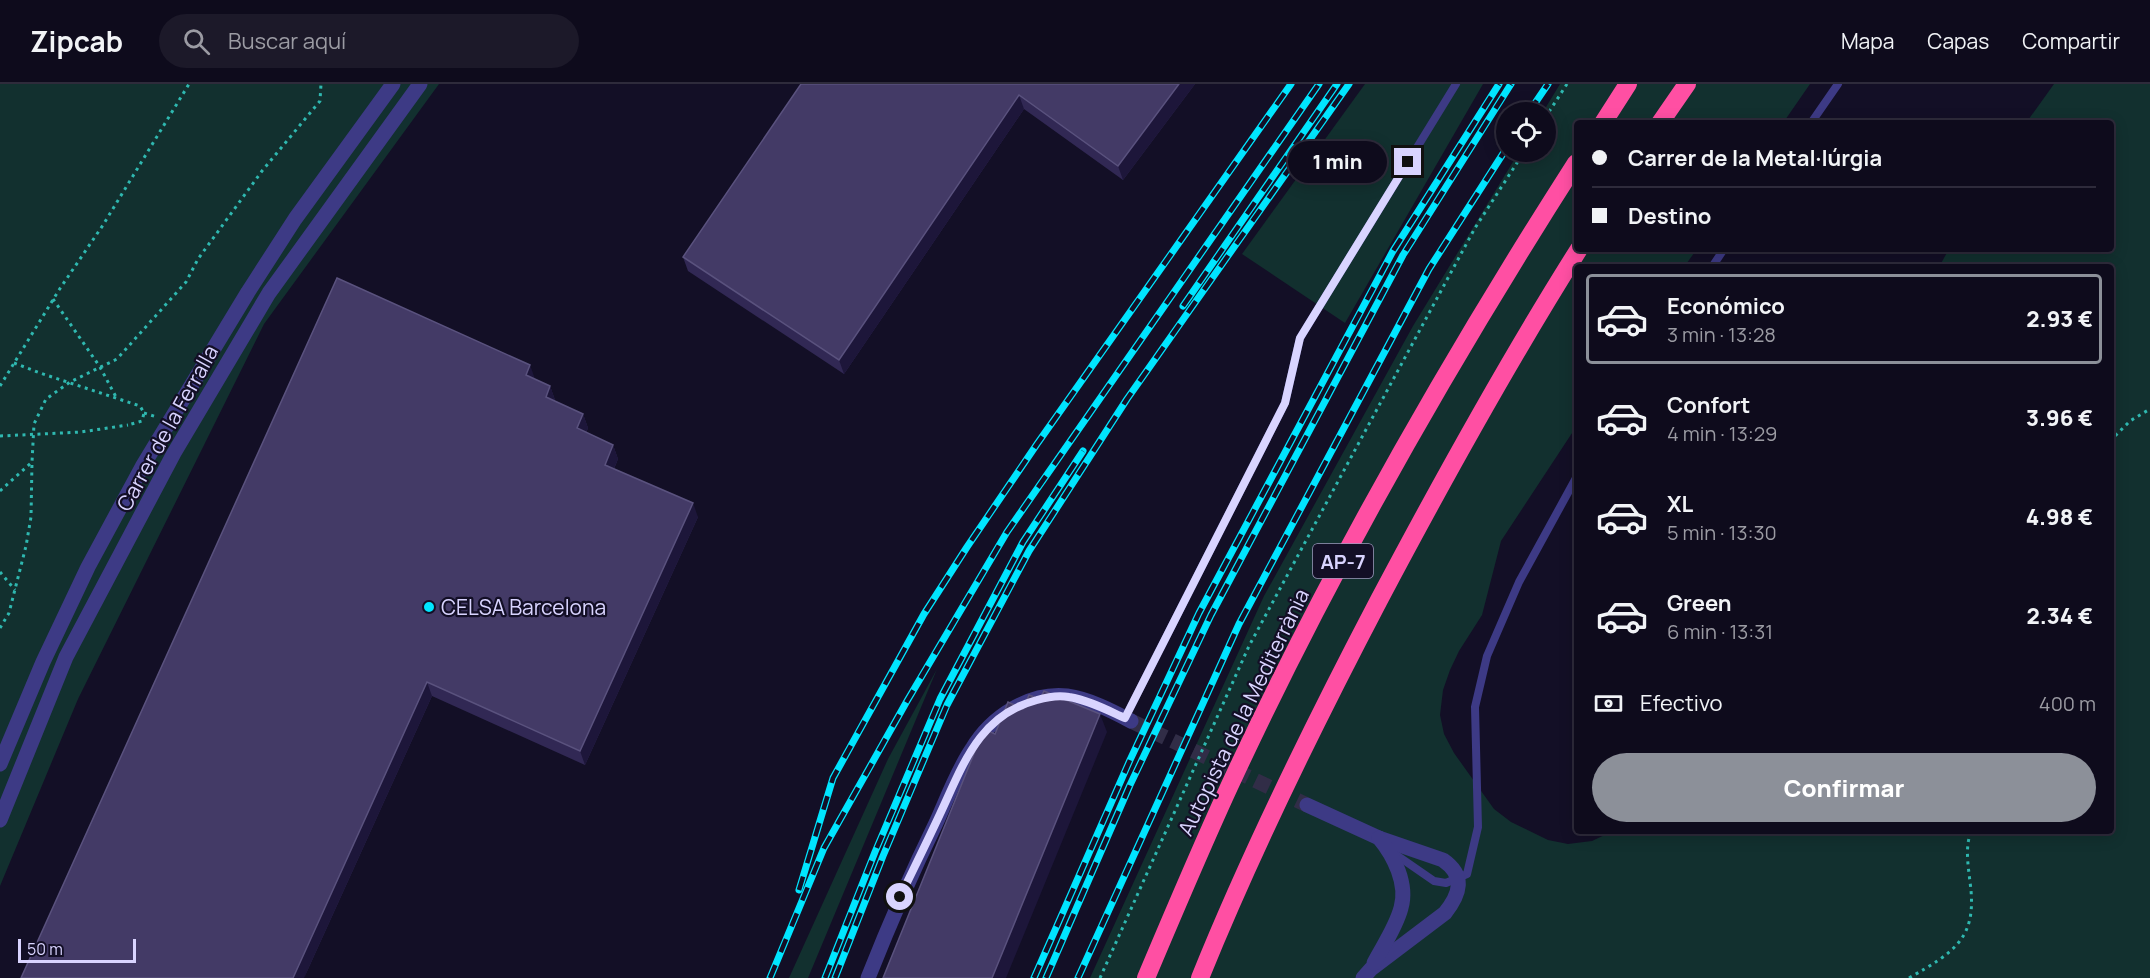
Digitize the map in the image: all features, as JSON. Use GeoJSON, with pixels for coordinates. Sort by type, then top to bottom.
{"type":"FeatureCollection","features":[{"type":"Feature","properties":{"kind":"highway"},"geometry":{"type":"LineString","coordinates":[[1605,120],[1628,84]]}},
{"type":"Feature","properties":{"kind":"highway"},"geometry":{"type":"LineString","coordinates":[[1662,120],[1687,84]]}},
{"type":"Feature","properties":{"kind":"highway","name":"Autopista de la Mediterrània"},"geometry":{"type":"LineString","coordinates":[[1146,978],[1229,787],[1329,586],[1438,390],[1574,166]]}},
{"type":"Feature","properties":{"kind":"highway","name":"AP-7"},"geometry":{"type":"LineString","coordinates":[[1200,978],[1253,854],[1304,745],[1358,641],[1451,464],[1577,252]]}},
{"type":"Feature","properties":{"kind":"street","name":"Carrer de la Ferralla"},"geometry":{"type":"LineString","coordinates":[[0,764],[43,662],[83,577],[142,467],[272,255],[393,84]]}},
{"type":"Feature","properties":{"kind":"street","name":"Carrer de la Ferralla"},"geometry":{"type":"LineString","coordinates":[[0,820],[66,657],[174,453],[269,293],[420,84]]}},
{"type":"Feature","properties":{"kind":"street"},"geometry":{"type":"LineString","coordinates":[[868,978],[900,897],[971,750],[994,722],[1009,711],[1028,702],[1066,696],[1085,700],[1128,719]]}},
{"type":"Feature","properties":{"kind":"street"},"geometry":{"type":"LineString","coordinates":[[1307,805],[1379,838],[1443,860],[1450,865],[1458,879],[1457,895],[1445,913],[1367,973]]}},
{"type":"Feature","properties":{"kind":"street"},"geometry":{"type":"LineString","coordinates":[[1367,973],[1398,918],[1402,905],[1400,874],[1390,851],[1379,838]]}},
{"type":"Feature","properties":{"kind":"lane"},"geometry":{"type":"LineString","coordinates":[[1128,719],[1285,403],[1300,338],[1456,84]]}},
{"type":"Feature","properties":{"kind":"lane"},"geometry":{"type":"LineString","coordinates":[[1813,120],[1838,84]]}},
{"type":"Feature","properties":{"kind":"lane"},"geometry":{"type":"LineString","coordinates":[[1390,851],[1434,881],[1446,883],[1467,874],[1478,826],[1475,707],[1487,656],[1519,582],[1574,482]]}},
{"type":"Feature","properties":{"kind":"path"},"geometry":{"type":"LineString","coordinates":[[0,386],[53,299],[103,225],[189,84]]}},
{"type":"Feature","properties":{"kind":"path"},"geometry":{"type":"LineString","coordinates":[[0,628],[9,613],[26,546],[31,517],[34,424],[45,399],[70,382],[117,359],[186,282],[198,259],[262,171],[320,101],[321,84]]}},
{"type":"Feature","properties":{"kind":"path"},"geometry":{"type":"LineString","coordinates":[[1555,102],[1567,84]]}},
{"type":"Feature","properties":{"kind":"path"},"geometry":{"type":"LineString","coordinates":[[1100,978],[1249,646],[1475,228],[1518,162]]}},
{"type":"Feature","properties":{"kind":"path"},"geometry":{"type":"LineString","coordinates":[[53,299],[100,367],[116,397]]}},
{"type":"Feature","properties":{"kind":"path"},"geometry":{"type":"LineString","coordinates":[[0,436],[81,432],[142,421],[144,413],[140,406],[14,363]]}},
{"type":"Feature","properties":{"kind":"path"},"geometry":{"type":"LineString","coordinates":[[2114,437],[2130,421],[2150,409]]}},
{"type":"Feature","properties":{"kind":"path"},"geometry":{"type":"LineString","coordinates":[[0,491],[32,462]]}},
{"type":"Feature","properties":{"kind":"path"},"geometry":{"type":"LineString","coordinates":[[0,572],[15,590]]}},
{"type":"Feature","properties":{"kind":"path"},"geometry":{"type":"LineString","coordinates":[[1909,978],[1956,947],[1965,933],[1971,916],[1972,901],[1966,856],[1970,834]]}},
{"type":"Feature","properties":{"kind":"green space"},"geometry":{"type":"Polygon","coordinates":[[[0,84],[439,84],[264,324],[78,699],[0,886],[0,84]]]}},
{"type":"Feature","properties":{"kind":"green space"},"geometry":{"type":"Polygon","coordinates":[[[1365,84],[1483,84],[1345,323],[1242,254],[1365,84]]]}},
{"type":"Feature","properties":{"kind":"green space"},"geometry":{"type":"Polygon","coordinates":[[[1560,84],[1810,84],[1785,120],[1574,120],[1574,252],[1695,252],[1686,264],[1574,264],[1574,430],[1501,541],[1482,615],[1459,651],[1443,690],[1440,715],[1444,734],[1454,753],[1494,809],[1511,822],[1548,840],[1568,844],[1592,841],[1607,834],[2114,834],[2114,264],[1941,264],[1947,252],[2114,252],[2114,120],[2028,120],[2054,84],[2150,84],[2150,978],[1090,978],[1264,596],[1413,326],[1513,162],[1556,162],[1556,102],[1549,102],[1560,84]]]}},
{"type":"Feature","properties":{"kind":"green space"},"geometry":{"type":"Polygon","coordinates":[[[937,669],[808,978],[789,978],[888,759],[937,669]]]}},
{"type":"Feature","properties":{"kind":"building"},"geometry":{"type":"Polygon","coordinates":[[[801,84],[1179,84],[1118,166],[1019,95],[839,360],[683,257],[801,84]]]}},
{"type":"Feature","properties":{"kind":"building","name":"CELSA Barcelona"},"geometry":{"type":"Polygon","coordinates":[[[337,278],[530,365],[526,375],[550,386],[546,397],[583,414],[577,428],[613,445],[605,465],[693,503],[580,751],[427,682],[293,978],[21,978],[337,278]]]}},
{"type":"Feature","properties":{"kind":"building"},"geometry":{"type":"Polygon","coordinates":[[[1044,691],[1100,714],[992,978],[883,978],[984,729],[995,734],[1008,702],[1023,709],[1029,695],[1040,699],[1044,691]]]}},
{"type":"Feature","properties":{"kind":"tunnel"},"geometry":{"type":"LineString","coordinates":[[1131,721],[1307,805]]}},
{"type":"Feature","properties":{"kind":"railway"},"geometry":{"type":"LineString","coordinates":[[799,890],[833,778],[924,614],[1037,444],[1291,84]]}},
{"type":"Feature","properties":{"kind":"railway"},"geometry":{"type":"LineString","coordinates":[[770,978],[824,848],[907,701],[1007,532],[1319,84]]}},
{"type":"Feature","properties":{"kind":"railway"},"geometry":{"type":"LineString","coordinates":[[1183,306],[1337,84]]}},
{"type":"Feature","properties":{"kind":"railway"},"geometry":{"type":"LineString","coordinates":[[835,978],[883,856],[947,705],[1029,551],[1127,399],[1349,84]]}},
{"type":"Feature","properties":{"kind":"railway"},"geometry":{"type":"LineString","coordinates":[[1034,978],[1130,760],[1199,613],[1393,251],[1499,84]]}},
{"type":"Feature","properties":{"kind":"railway"},"geometry":{"type":"LineString","coordinates":[[1046,978],[1130,785],[1211,615],[1403,255],[1511,84]]}},
{"type":"Feature","properties":{"kind":"railway"},"geometry":{"type":"LineString","coordinates":[[1536,102],[1548,84]]}},
{"type":"Feature","properties":{"kind":"railway"},"geometry":{"type":"LineString","coordinates":[[1078,978],[1239,624],[1429,269],[1498,162]]}},
{"type":"Feature","properties":{"kind":"railway"},"geometry":{"type":"LineString","coordinates":[[825,978],[940,699],[1023,542],[1083,451]]}},
{"type":"Feature","properties":{"kind":"place","name":"CELSA Barcelona"},"geometry":{"type":"Point","coordinates":[429,607]}},
{"type":"Feature","properties":{"kind":"route"},"geometry":{"type":"LineString","coordinates":[[900,897],[971,750],[994,722],[1009,711],[1028,702],[1066,696],[1085,700],[1125,718],[1285,403],[1300,338],[1408,162]]}}]}
